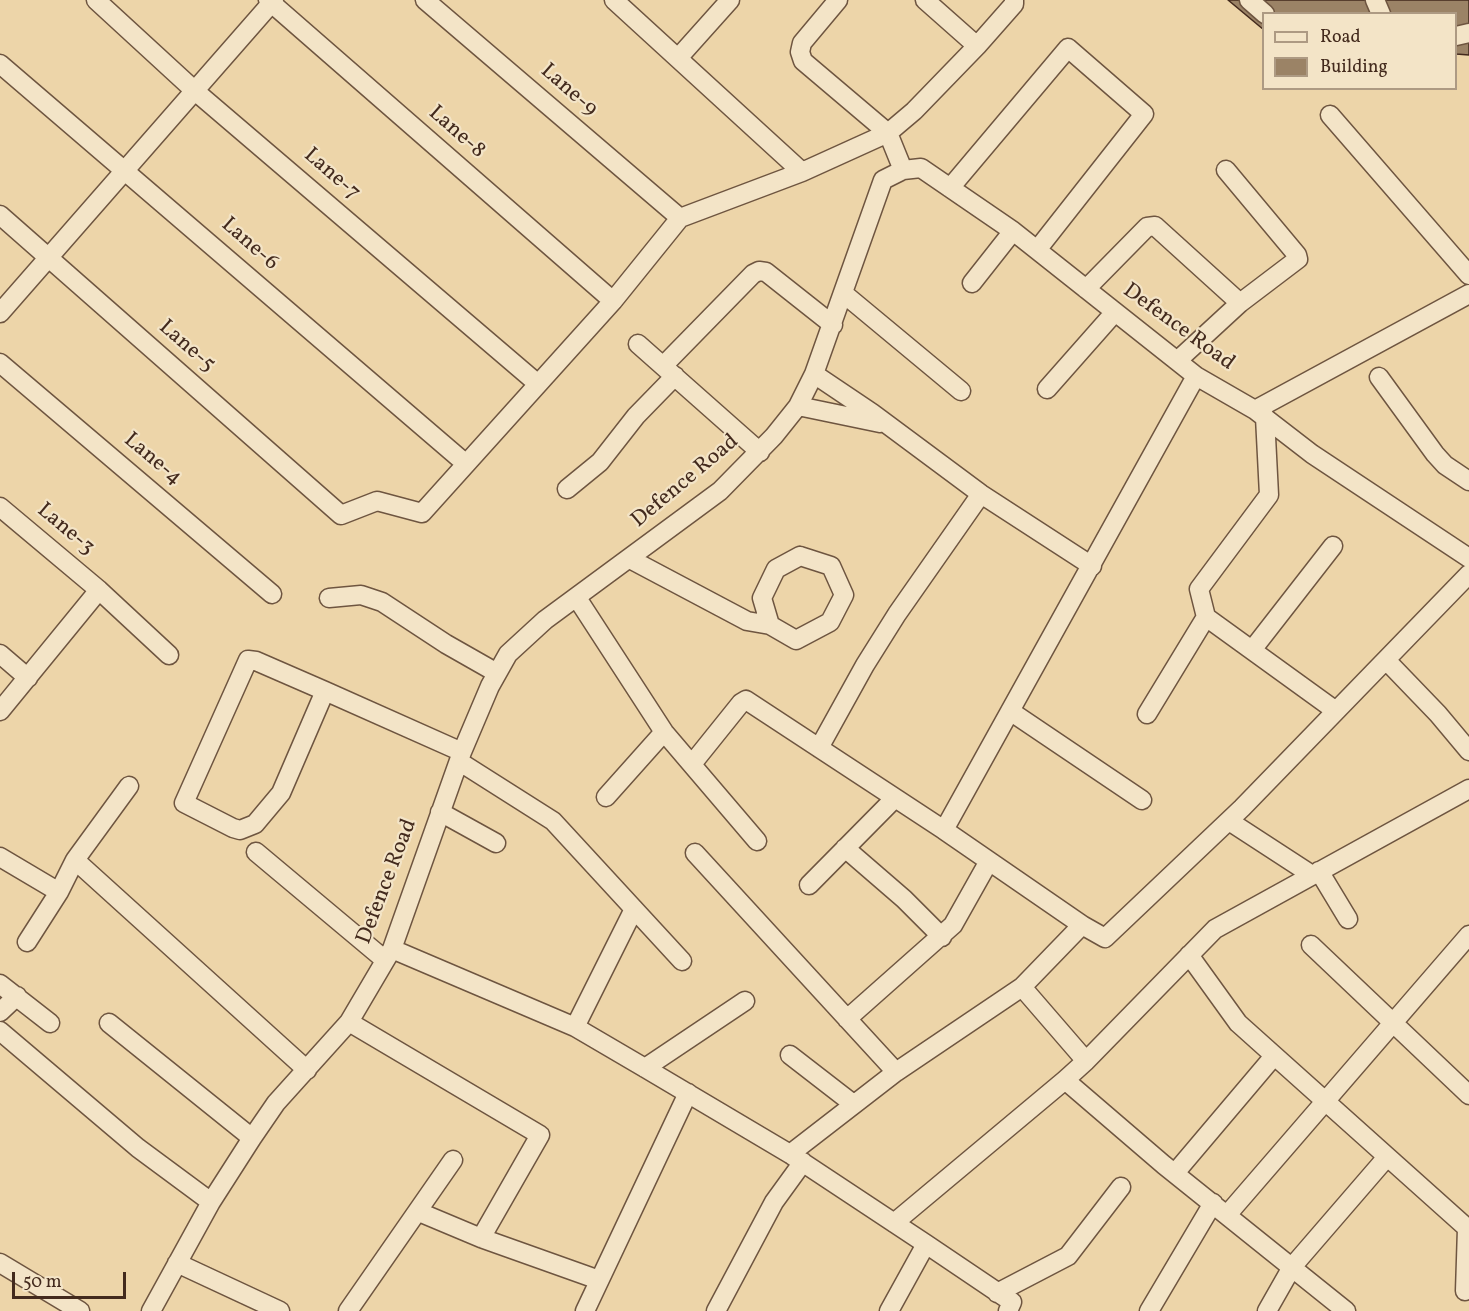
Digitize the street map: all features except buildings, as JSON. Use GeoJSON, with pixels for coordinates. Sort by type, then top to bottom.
{"type":"FeatureCollection","features":[{"type":"Feature","properties":{"kind":"street","name":"Lane-7"},"geometry":{"type":"LineString","coordinates":[[96,0],[195,91],[538,384]]}},
{"type":"Feature","properties":{"kind":"street","name":"Lane-9"},"geometry":{"type":"LineString","coordinates":[[425,0],[680,218]]}},
{"type":"Feature","properties":{"kind":"street"},"geometry":{"type":"LineString","coordinates":[[614,0],[679,57],[802,172]]}},
{"type":"Feature","properties":{"kind":"street"},"geometry":{"type":"LineString","coordinates":[[679,57],[730,0]]}},
{"type":"Feature","properties":{"kind":"street"},"geometry":{"type":"LineString","coordinates":[[838,0],[802,44],[800,52],[803,61],[888,133],[903,170]]}},
{"type":"Feature","properties":{"kind":"street"},"geometry":{"type":"LineString","coordinates":[[925,0],[976,46]]}},
{"type":"Feature","properties":{"kind":"street"},"geometry":{"type":"LineString","coordinates":[[465,463],[613,302],[680,218],[802,172],[888,133],[914,111],[976,46],[1014,4],[1014,0]]}},
{"type":"Feature","properties":{"kind":"street"},"geometry":{"type":"LineString","coordinates":[[1249,0],[1263,12]]}},
{"type":"Feature","properties":{"kind":"street"},"geometry":{"type":"LineString","coordinates":[[0,313],[271,1]]}},
{"type":"Feature","properties":{"kind":"street","name":"Lane-8"},"geometry":{"type":"LineString","coordinates":[[271,1],[613,302]]}},
{"type":"Feature","properties":{"kind":"street"},"geometry":{"type":"LineString","coordinates":[[950,188],[1068,48],[1144,114],[1037,250]]}},
{"type":"Feature","properties":{"kind":"street","name":"Lane-6"},"geometry":{"type":"LineString","coordinates":[[0,64],[465,463]]}},
{"type":"Feature","properties":{"kind":"street"},"geometry":{"type":"LineString","coordinates":[[1330,115],[1469,274]]}},
{"type":"Feature","properties":{"kind":"street","name":"Defence Road"},"geometry":{"type":"LineString","coordinates":[[151,1311],[211,1202],[252,1138],[276,1103],[349,1022],[389,955],[461,757],[497,673],[508,654],[545,620],[720,491],[760,452],[798,406],[814,374],[833,325],[883,180],[903,170],[921,168],[1013,231],[1196,376],[1260,413],[1312,454],[1469,558]]}},
{"type":"Feature","properties":{"kind":"street"},"geometry":{"type":"LineString","coordinates":[[1177,361],[1240,303],[1298,259],[1226,170]]}},
{"type":"Feature","properties":{"kind":"street","name":"Lane-5"},"geometry":{"type":"LineString","coordinates":[[0,215],[341,515],[377,501],[422,513],[465,463]]}},
{"type":"Feature","properties":{"kind":"street"},"geometry":{"type":"LineString","coordinates":[[1086,289],[1147,227],[1155,226],[1240,303]]}},
{"type":"Feature","properties":{"kind":"street"},"geometry":{"type":"LineString","coordinates":[[972,283],[1013,231]]}},
{"type":"Feature","properties":{"kind":"street"},"geometry":{"type":"LineString","coordinates":[[567,489],[600,462],[669,371],[753,274],[759,271],[766,272],[833,325]]}},
{"type":"Feature","properties":{"kind":"street"},"geometry":{"type":"LineString","coordinates":[[843,292],[961,391]]}},
{"type":"Feature","properties":{"kind":"street"},"geometry":{"type":"LineString","coordinates":[[1336,711],[1206,617],[1199,589],[1269,495],[1260,413],[1469,294]]}},
{"type":"Feature","properties":{"kind":"street"},"geometry":{"type":"LineString","coordinates":[[1047,389],[1115,312]]}},
{"type":"Feature","properties":{"kind":"street"},"geometry":{"type":"LineString","coordinates":[[638,344],[760,452]]}},
{"type":"Feature","properties":{"kind":"street","name":"Lane-4"},"geometry":{"type":"LineString","coordinates":[[0,363],[272,594]]}},
{"type":"Feature","properties":{"kind":"street"},"geometry":{"type":"LineString","coordinates":[[814,374],[888,424],[981,494],[1092,566]]}},
{"type":"Feature","properties":{"kind":"street"},"geometry":{"type":"LineString","coordinates":[[944,830],[1196,376]]}},
{"type":"Feature","properties":{"kind":"street"},"geometry":{"type":"LineString","coordinates":[[1379,377],[1440,459],[1469,481]]}},
{"type":"Feature","properties":{"kind":"street"},"geometry":{"type":"LineString","coordinates":[[798,406],[888,424]]}},
{"type":"Feature","properties":{"kind":"street"},"geometry":{"type":"LineString","coordinates":[[819,748],[878,644],[981,494]]}},
{"type":"Feature","properties":{"kind":"street","name":"Lane-3"},"geometry":{"type":"LineString","coordinates":[[0,507],[99,590],[169,655]]}},
{"type":"Feature","properties":{"kind":"street"},"geometry":{"type":"LineString","coordinates":[[1252,650],[1333,546]]}},
{"type":"Feature","properties":{"kind":"street"},"geometry":{"type":"LineString","coordinates":[[630,559],[747,621],[770,625],[796,640],[830,622],[844,595],[831,566],[800,556],[776,569],[762,598],[770,625]]}},
{"type":"Feature","properties":{"kind":"street"},"geometry":{"type":"LineString","coordinates":[[692,764],[741,703],[746,700],[944,830],[1082,925],[1105,938],[1229,820],[1469,574]]}},
{"type":"Feature","properties":{"kind":"street"},"geometry":{"type":"LineString","coordinates":[[0,711],[99,590]]}},
{"type":"Feature","properties":{"kind":"street"},"geometry":{"type":"LineString","coordinates":[[329,598],[361,595],[382,602],[446,644],[497,673]]}},
{"type":"Feature","properties":{"kind":"street"},"geometry":{"type":"LineString","coordinates":[[577,598],[664,732],[757,841]]}},
{"type":"Feature","properties":{"kind":"street"},"geometry":{"type":"LineString","coordinates":[[1147,714],[1206,617]]}},
{"type":"Feature","properties":{"kind":"street"},"geometry":{"type":"LineString","coordinates":[[0,654],[28,678]]}},
{"type":"Feature","properties":{"kind":"street"},"geometry":{"type":"LineString","coordinates":[[325,691],[281,793],[255,824],[240,830],[233,828],[184,803],[248,660],[256,661],[325,691],[461,757],[553,821],[682,961]]}},
{"type":"Feature","properties":{"kind":"street"},"geometry":{"type":"LineString","coordinates":[[1386,660],[1438,714],[1469,751]]}},
{"type":"Feature","properties":{"kind":"street"},"geometry":{"type":"LineString","coordinates":[[1010,711],[1142,800]]}},
{"type":"Feature","properties":{"kind":"street"},"geometry":{"type":"LineString","coordinates":[[606,797],[664,732]]}},
{"type":"Feature","properties":{"kind":"street"},"geometry":{"type":"LineString","coordinates":[[27,942],[59,892],[75,860],[129,786]]}},
{"type":"Feature","properties":{"kind":"street"},"geometry":{"type":"LineString","coordinates":[[894,1223],[1086,1061],[1215,929],[1469,789]]}},
{"type":"Feature","properties":{"kind":"street"},"geometry":{"type":"LineString","coordinates":[[809,885],[895,798]]}},
{"type":"Feature","properties":{"kind":"street"},"geometry":{"type":"LineString","coordinates":[[440,812],[496,843]]}},
{"type":"Feature","properties":{"kind":"street"},"geometry":{"type":"LineString","coordinates":[[1229,820],[1315,873],[1348,919]]}},
{"type":"Feature","properties":{"kind":"street"},"geometry":{"type":"LineString","coordinates":[[845,848],[904,898],[942,937]]}},
{"type":"Feature","properties":{"kind":"street"},"geometry":{"type":"LineString","coordinates":[[256,852],[389,955],[575,1027],[796,1158],[927,1245],[1010,1304],[1068,1256],[1121,1188]]}},
{"type":"Feature","properties":{"kind":"street"},"geometry":{"type":"LineString","coordinates":[[695,853],[896,1072]]}},
{"type":"Feature","properties":{"kind":"street"},"geometry":{"type":"LineString","coordinates":[[0,857],[59,892]]}},
{"type":"Feature","properties":{"kind":"street"},"geometry":{"type":"LineString","coordinates":[[75,860],[307,1070]]}},
{"type":"Feature","properties":{"kind":"street"},"geometry":{"type":"LineString","coordinates":[[847,1019],[953,925],[989,861]]}},
{"type":"Feature","properties":{"kind":"street"},"geometry":{"type":"LineString","coordinates":[[575,1027],[634,909]]}},
{"type":"Feature","properties":{"kind":"street"},"geometry":{"type":"LineString","coordinates":[[716,1311],[796,1158],[852,1104],[1022,987],[1082,925]]}},
{"type":"Feature","properties":{"kind":"street"},"geometry":{"type":"LineString","coordinates":[[1227,1215],[1469,936]]}},
{"type":"Feature","properties":{"kind":"street"},"geometry":{"type":"LineString","coordinates":[[1311,945],[1469,1095]]}},
{"type":"Feature","properties":{"kind":"street"},"geometry":{"type":"LineString","coordinates":[[1189,955],[1238,1023],[1467,1228],[1466,1291]]}},
{"type":"Feature","properties":{"kind":"street"},"geometry":{"type":"LineString","coordinates":[[0,984],[50,1023]]}},
{"type":"Feature","properties":{"kind":"street"},"geometry":{"type":"LineString","coordinates":[[1022,987],[1086,1061]]}},
{"type":"Feature","properties":{"kind":"street"},"geometry":{"type":"LineString","coordinates":[[0,1011],[17,996]]}},
{"type":"Feature","properties":{"kind":"street"},"geometry":{"type":"LineString","coordinates":[[645,1068],[745,1001]]}},
{"type":"Feature","properties":{"kind":"street"},"geometry":{"type":"LineString","coordinates":[[349,1022],[540,1135],[481,1238]]}},
{"type":"Feature","properties":{"kind":"street"},"geometry":{"type":"LineString","coordinates":[[109,1023],[252,1138]]}},
{"type":"Feature","properties":{"kind":"street"},"geometry":{"type":"LineString","coordinates":[[0,1031],[138,1148],[211,1202]]}},
{"type":"Feature","properties":{"kind":"street"},"geometry":{"type":"LineString","coordinates":[[790,1055],[852,1104]]}},
{"type":"Feature","properties":{"kind":"street"},"geometry":{"type":"LineString","coordinates":[[1175,1173],[1274,1056]]}},
{"type":"Feature","properties":{"kind":"street"},"geometry":{"type":"LineString","coordinates":[[1065,1080],[1175,1173],[1346,1311]]}},
{"type":"Feature","properties":{"kind":"street"},"geometry":{"type":"LineString","coordinates":[[585,1311],[688,1093]]}},
{"type":"Feature","properties":{"kind":"street"},"geometry":{"type":"LineString","coordinates":[[1267,1311],[1292,1267],[1387,1157]]}},
{"type":"Feature","properties":{"kind":"street"},"geometry":{"type":"LineString","coordinates":[[348,1311],[453,1160]]}},
{"type":"Feature","properties":{"kind":"street"},"geometry":{"type":"LineString","coordinates":[[1149,1311],[1213,1203]]}},
{"type":"Feature","properties":{"kind":"street"},"geometry":{"type":"LineString","coordinates":[[419,1212],[481,1238],[599,1280]]}},
{"type":"Feature","properties":{"kind":"street"},"geometry":{"type":"LineString","coordinates":[[889,1311],[927,1245]]}},
{"type":"Feature","properties":{"kind":"street"},"geometry":{"type":"LineString","coordinates":[[0,1263],[80,1311]]}},
{"type":"Feature","properties":{"kind":"street"},"geometry":{"type":"LineString","coordinates":[[177,1263],[280,1311]]}}]}
